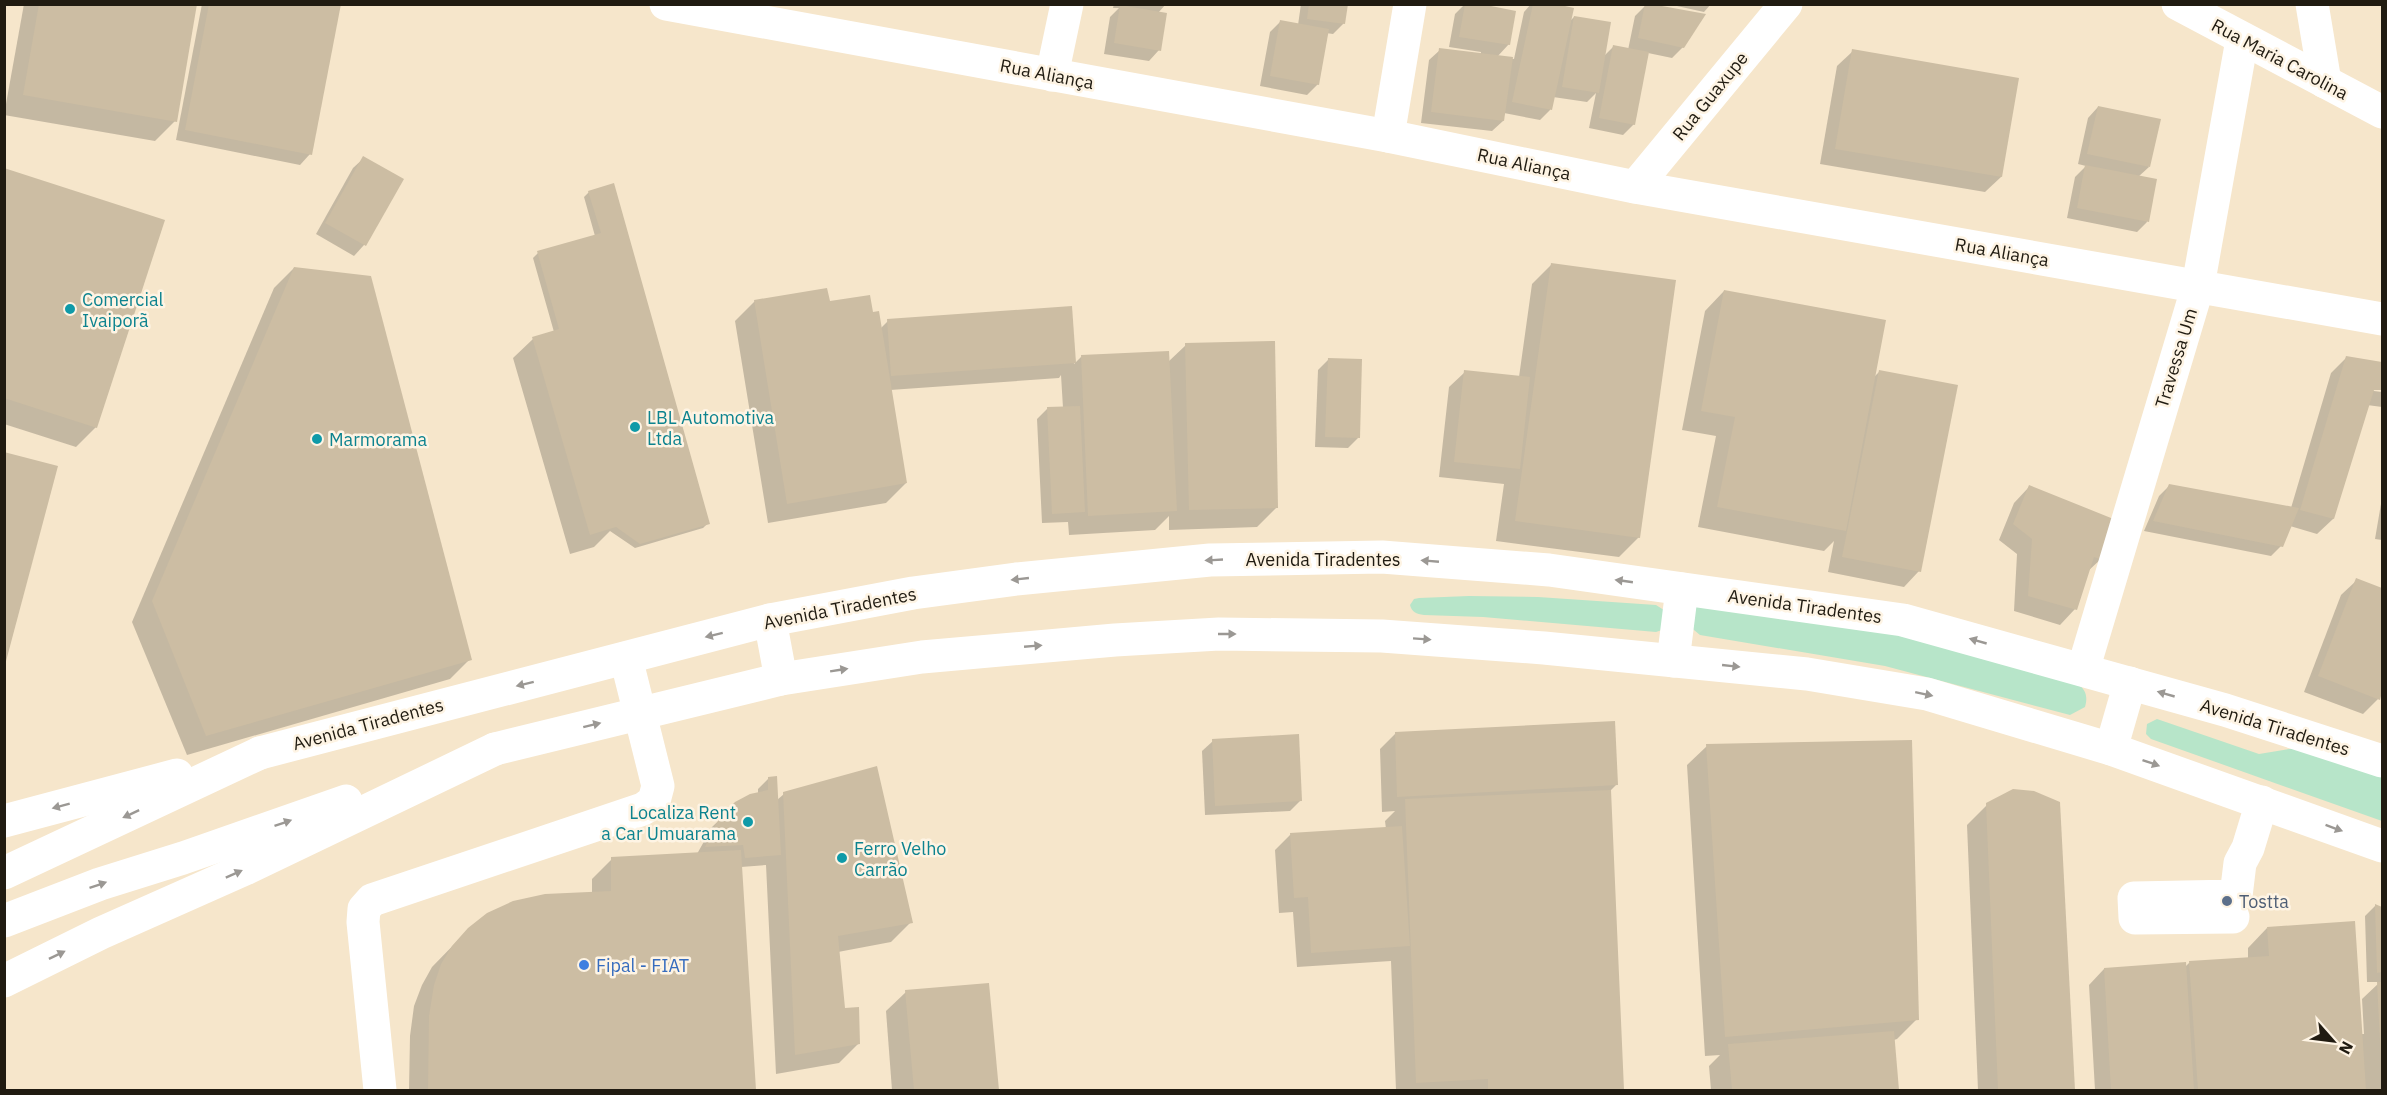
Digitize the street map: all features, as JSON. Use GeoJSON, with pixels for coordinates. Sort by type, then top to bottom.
{"type":"FeatureCollection","features":[{"type":"Feature","properties":{"kind":"main road","name":"Rua Aliança"},"geometry":{"type":"LineString","coordinates":[[666,4],[1388,136],[1635,187],[2382,319]]}},
{"type":"Feature","properties":{"kind":"main road"},"geometry":{"type":"LineString","coordinates":[[1052,75],[1067,4]]}},
{"type":"Feature","properties":{"kind":"main road"},"geometry":{"type":"LineString","coordinates":[[1388,136],[1410,4]]}},
{"type":"Feature","properties":{"kind":"main road","name":"Rua Guaxupe"},"geometry":{"type":"LineString","coordinates":[[1635,187],[1786,4]]}},
{"type":"Feature","properties":{"kind":"main road","name":"Rua Maria Carolina"},"geometry":{"type":"LineString","coordinates":[[2178,4],[2242,40],[2382,112]]}},
{"type":"Feature","properties":{"kind":"main road"},"geometry":{"type":"LineString","coordinates":[[2312,4],[2325,82]]}},
{"type":"Feature","properties":{"kind":"main road","name":"Travessa Um"},"geometry":{"type":"LineString","coordinates":[[2083,670],[2198,286],[2242,40]]}},
{"type":"Feature","properties":{"kind":"main road","name":"Avenida Tiradentes"},"geometry":{"type":"LineString","coordinates":[[260,753],[770,620],[913,593],[1016,579],[1210,560],[1292,557],[1394,558],[1549,570],[1903,620],[2225,710],[2382,761]]}},
{"type":"Feature","properties":{"kind":"main road"},"geometry":{"type":"LineString","coordinates":[[1673,661],[1682,589]]}},
{"type":"Feature","properties":{"kind":"main road"},"geometry":{"type":"LineString","coordinates":[[770,620],[781,679]]}},
{"type":"Feature","properties":{"kind":"main road"},"geometry":{"type":"LineString","coordinates":[[4,921],[100,884],[183,858],[495,749],[781,679],[922,657],[1115,640],[1219,634],[1382,636],[1544,648],[1807,674],[1927,694],[2111,750],[2382,846]]}},
{"type":"Feature","properties":{"kind":"main road"},"geometry":{"type":"LineString","coordinates":[[380,1090],[363,922],[364,909],[372,900],[643,809],[654,801],[658,786],[626,658]]}},
{"type":"Feature","properties":{"kind":"main road"},"geometry":{"type":"LineString","coordinates":[[2111,750],[2130,683]]}},
{"type":"Feature","properties":{"kind":"main road"},"geometry":{"type":"LineString","coordinates":[[4,981],[100,933],[245,869],[495,749]]}},
{"type":"Feature","properties":{"kind":"main road"},"geometry":{"type":"LineString","coordinates":[[4,821],[260,753]]}},
{"type":"Feature","properties":{"kind":"main road"},"geometry":{"type":"LineString","coordinates":[[4,873],[260,753]]}},
{"type":"Feature","properties":{"kind":"main road"},"geometry":{"type":"LineString","coordinates":[[2234,917],[2135,918],[2134,898],[2236,896],[2240,863],[2248,848],[2262,802]]}},
{"type":"Feature","properties":{"kind":"green space"},"geometry":{"type":"Polygon","coordinates":[[[1538,597],[1656,605],[1667,612],[1662,630],[1656,632],[1483,617],[1424,615],[1415,612],[1410,605],[1414,599],[1419,598],[1538,597]]]}},
{"type":"Feature","properties":{"kind":"green space"},"geometry":{"type":"Polygon","coordinates":[[[1700,604],[1897,635],[2077,683],[2086,694],[2085,707],[2070,715],[1885,666],[1700,635],[1688,625],[1692,607],[1700,604]]]}},
{"type":"Feature","properties":{"kind":"green space"},"geometry":{"type":"Polygon","coordinates":[[[2157,719],[2259,754],[2296,748],[2382,777],[2382,821],[2151,739],[2146,734],[2147,724],[2157,719]]]}},
{"type":"Feature","properties":{"kind":"building"},"geometry":{"type":"Polygon","coordinates":[[[39,4],[197,4],[177,122],[23,95],[39,4]]]}},
{"type":"Feature","properties":{"kind":"building"},"geometry":{"type":"Polygon","coordinates":[[[209,4],[341,4],[312,155],[185,130],[209,4]]]}},
{"type":"Feature","properties":{"kind":"building"},"geometry":{"type":"Polygon","coordinates":[[[1309,4],[1348,4],[1345,24],[1307,19],[1309,4]]]}},
{"type":"Feature","properties":{"kind":"building"},"geometry":{"type":"Polygon","coordinates":[[[1465,4],[1481,4],[1516,11],[1510,45],[1459,37],[1465,4]]]}},
{"type":"Feature","properties":{"kind":"building"},"geometry":{"type":"Polygon","coordinates":[[[1533,4],[1556,4],[1574,8],[1552,110],[1512,102],[1533,4]]]}},
{"type":"Feature","properties":{"kind":"building"},"geometry":{"type":"Polygon","coordinates":[[[1645,4],[1706,14],[1684,48],[1638,38],[1645,4]]]}},
{"type":"Feature","properties":{"kind":"building"},"geometry":{"type":"Polygon","coordinates":[[[1120,5],[1167,13],[1161,51],[1114,43],[1120,5]]]}},
{"type":"Feature","properties":{"kind":"building"},"geometry":{"type":"Polygon","coordinates":[[[1574,16],[1611,22],[1599,93],[1562,87],[1574,16]]]}},
{"type":"Feature","properties":{"kind":"building"},"geometry":{"type":"Polygon","coordinates":[[[1280,20],[1329,29],[1319,85],[1270,76],[1280,20]]]}},
{"type":"Feature","properties":{"kind":"building"},"geometry":{"type":"Polygon","coordinates":[[[1613,45],[1649,52],[1635,125],[1599,118],[1613,45]]]}},
{"type":"Feature","properties":{"kind":"building"},"geometry":{"type":"Polygon","coordinates":[[[1439,48],[1513,57],[1504,121],[1431,112],[1439,48]]]}},
{"type":"Feature","properties":{"kind":"building"},"geometry":{"type":"Polygon","coordinates":[[[1852,49],[2019,78],[2002,177],[1835,149],[1852,49]]]}},
{"type":"Feature","properties":{"kind":"building"},"geometry":{"type":"Polygon","coordinates":[[[2098,106],[2161,119],[2150,167],[2087,154],[2098,106]]]}},
{"type":"Feature","properties":{"kind":"building"},"geometry":{"type":"Polygon","coordinates":[[[363,156],[404,179],[366,246],[325,223],[363,156]]]}},
{"type":"Feature","properties":{"kind":"building"},"geometry":{"type":"Polygon","coordinates":[[[2085,165],[2157,179],[2149,222],[2077,208],[2085,165]]]}},
{"type":"Feature","properties":{"kind":"building","name":"Comercial Ivaiporã"},"geometry":{"type":"Polygon","coordinates":[[[4,168],[165,220],[97,428],[4,398],[4,168]]]}},
{"type":"Feature","properties":{"kind":"building","name":"LBL Automotiva Ltda"},"geometry":{"type":"Polygon","coordinates":[[[614,183],[710,524],[640,544],[616,527],[590,535],[532,337],[559,329],[537,251],[601,233],[588,191],[614,183]]]}},
{"type":"Feature","properties":{"kind":"building"},"geometry":{"type":"Polygon","coordinates":[[[1551,263],[1676,280],[1640,538],[1515,521],[1551,263]]]}},
{"type":"Feature","properties":{"kind":"building","name":"Marmorama"},"geometry":{"type":"Polygon","coordinates":[[[294,267],[371,276],[472,660],[206,736],[152,601],[294,267]]]}},
{"type":"Feature","properties":{"kind":"building"},"geometry":{"type":"Polygon","coordinates":[[[827,288],[830,301],[870,295],[873,312],[879,311],[907,483],[787,504],[754,300],[827,288]]]}},
{"type":"Feature","properties":{"kind":"building"},"geometry":{"type":"Polygon","coordinates":[[[1724,290],[1886,320],[1846,531],[1717,507],[1735,417],[1701,411],[1724,290]]]}},
{"type":"Feature","properties":{"kind":"building"},"geometry":{"type":"Polygon","coordinates":[[[1072,306],[1076,363],[891,376],[887,319],[1072,306]]]}},
{"type":"Feature","properties":{"kind":"building"},"geometry":{"type":"Polygon","coordinates":[[[1275,341],[1278,508],[1189,510],[1185,343],[1275,341]]]}},
{"type":"Feature","properties":{"kind":"building"},"geometry":{"type":"Polygon","coordinates":[[[1169,351],[1177,511],[1088,516],[1081,355],[1169,351]]]}},
{"type":"Feature","properties":{"kind":"building"},"geometry":{"type":"Polygon","coordinates":[[[2346,356],[2382,362],[2382,390],[2374,390],[2334,519],[2300,510],[2346,356]]]}},
{"type":"Feature","properties":{"kind":"building"},"geometry":{"type":"Polygon","coordinates":[[[1328,358],[1362,359],[1360,438],[1325,437],[1328,358]]]}},
{"type":"Feature","properties":{"kind":"building"},"geometry":{"type":"Polygon","coordinates":[[[1464,370],[1530,377],[1520,469],[1454,462],[1464,370]]]}},
{"type":"Feature","properties":{"kind":"building"},"geometry":{"type":"Polygon","coordinates":[[[1879,370],[1958,385],[1921,572],[1842,557],[1879,370]]]}},
{"type":"Feature","properties":{"kind":"building"},"geometry":{"type":"Polygon","coordinates":[[[1080,406],[1085,512],[1052,514],[1047,407],[1080,406]]]}},
{"type":"Feature","properties":{"kind":"building"},"geometry":{"type":"Polygon","coordinates":[[[4,452],[58,466],[5,665],[4,665],[4,452]]]}},
{"type":"Feature","properties":{"kind":"building"},"geometry":{"type":"Polygon","coordinates":[[[2169,484],[2299,508],[2283,547],[2153,521],[2169,484]]]}},
{"type":"Feature","properties":{"kind":"building"},"geometry":{"type":"Polygon","coordinates":[[[2029,485],[2116,520],[2102,560],[2094,557],[2077,610],[2028,596],[2032,539],[2013,524],[2029,485]]]}},
{"type":"Feature","properties":{"kind":"building"},"geometry":{"type":"Polygon","coordinates":[[[2356,578],[2382,588],[2382,692],[2380,700],[2318,676],[2356,578]]]}},
{"type":"Feature","properties":{"kind":"building"},"geometry":{"type":"Polygon","coordinates":[[[1615,721],[1618,785],[1397,797],[1395,732],[1615,721]]]}},
{"type":"Feature","properties":{"kind":"building"},"geometry":{"type":"Polygon","coordinates":[[[1299,734],[1302,801],[1215,806],[1212,739],[1299,734]]]}},
{"type":"Feature","properties":{"kind":"building"},"geometry":{"type":"Polygon","coordinates":[[[1912,740],[1919,1020],[1725,1037],[1706,744],[1912,740]]]}},
{"type":"Feature","properties":{"kind":"building","name":"Ferro Velho Carrão"},"geometry":{"type":"Polygon","coordinates":[[[877,766],[913,923],[838,936],[845,1008],[859,1007],[860,1044],[795,1055],[783,792],[877,766]]]}},
{"type":"Feature","properties":{"kind":"building","name":"Localiza Rent a Car Umuarama"},"geometry":{"type":"Polygon","coordinates":[[[777,776],[781,855],[745,858],[743,845],[705,847],[722,815],[735,802],[750,794],[768,790],[768,777],[777,776]]]}},
{"type":"Feature","properties":{"kind":"building"},"geometry":{"type":"Polygon","coordinates":[[[2013,789],[2034,791],[2060,802],[2075,1090],[1998,1090],[1986,803],[2013,789]]]}},
{"type":"Feature","properties":{"kind":"building"},"geometry":{"type":"Polygon","coordinates":[[[1611,790],[1624,1090],[1488,1090],[1488,1079],[1416,1083],[1405,799],[1611,790]]]}},
{"type":"Feature","properties":{"kind":"building"},"geometry":{"type":"Polygon","coordinates":[[[1402,826],[1410,946],[1311,953],[1308,897],[1294,898],[1290,833],[1402,826]]]}},
{"type":"Feature","properties":{"kind":"building"},"geometry":{"type":"Polygon","coordinates":[[[741,850],[756,1090],[428,1090],[429,1016],[434,985],[441,964],[452,946],[468,928],[487,913],[513,901],[545,894],[611,891],[611,857],[741,850]]]}},
{"type":"Feature","properties":{"kind":"building"},"geometry":{"type":"Polygon","coordinates":[[[2375,904],[2382,907],[2382,972],[2377,973],[2375,904]]]}},
{"type":"Feature","properties":{"kind":"building"},"geometry":{"type":"Polygon","coordinates":[[[2355,921],[2366,1090],[2198,1090],[2189,961],[2269,956],[2267,927],[2355,921]]]}},
{"type":"Feature","properties":{"kind":"building"},"geometry":{"type":"Polygon","coordinates":[[[2186,962],[2194,1090],[2111,1090],[2104,968],[2186,962]]]}},
{"type":"Feature","properties":{"kind":"building"},"geometry":{"type":"Polygon","coordinates":[[[2377,982],[2382,982],[2382,1060],[2381,1060],[2377,982]]]}},
{"type":"Feature","properties":{"kind":"building"},"geometry":{"type":"Polygon","coordinates":[[[989,983],[999,1090],[914,1090],[905,990],[989,983]]]}},
{"type":"Feature","properties":{"kind":"building"},"geometry":{"type":"Polygon","coordinates":[[[1894,1031],[1899,1090],[1732,1090],[1728,1044],[1894,1031]]]}},
{"type":"Feature","properties":{"kind":"place","name":"Comercial Ivaiporã"},"geometry":{"type":"Point","coordinates":[70,309]}},
{"type":"Feature","properties":{"kind":"place","name":"LBL Automotiva Ltda"},"geometry":{"type":"Point","coordinates":[635,427]}},
{"type":"Feature","properties":{"kind":"place","name":"Marmorama"},"geometry":{"type":"Point","coordinates":[317,439]}},
{"type":"Feature","properties":{"kind":"place","name":"Localiza Rent a Car Umuarama"},"geometry":{"type":"Point","coordinates":[748,822]}},
{"type":"Feature","properties":{"kind":"place","name":"Ferro Velho Carrão"},"geometry":{"type":"Point","coordinates":[842,858]}},
{"type":"Feature","properties":{"kind":"place","name":"Tostta"},"geometry":{"type":"Point","coordinates":[2227,901]}},
{"type":"Feature","properties":{"kind":"place","name":"Fipal - FIAT"},"geometry":{"type":"Point","coordinates":[584,965]}}]}
